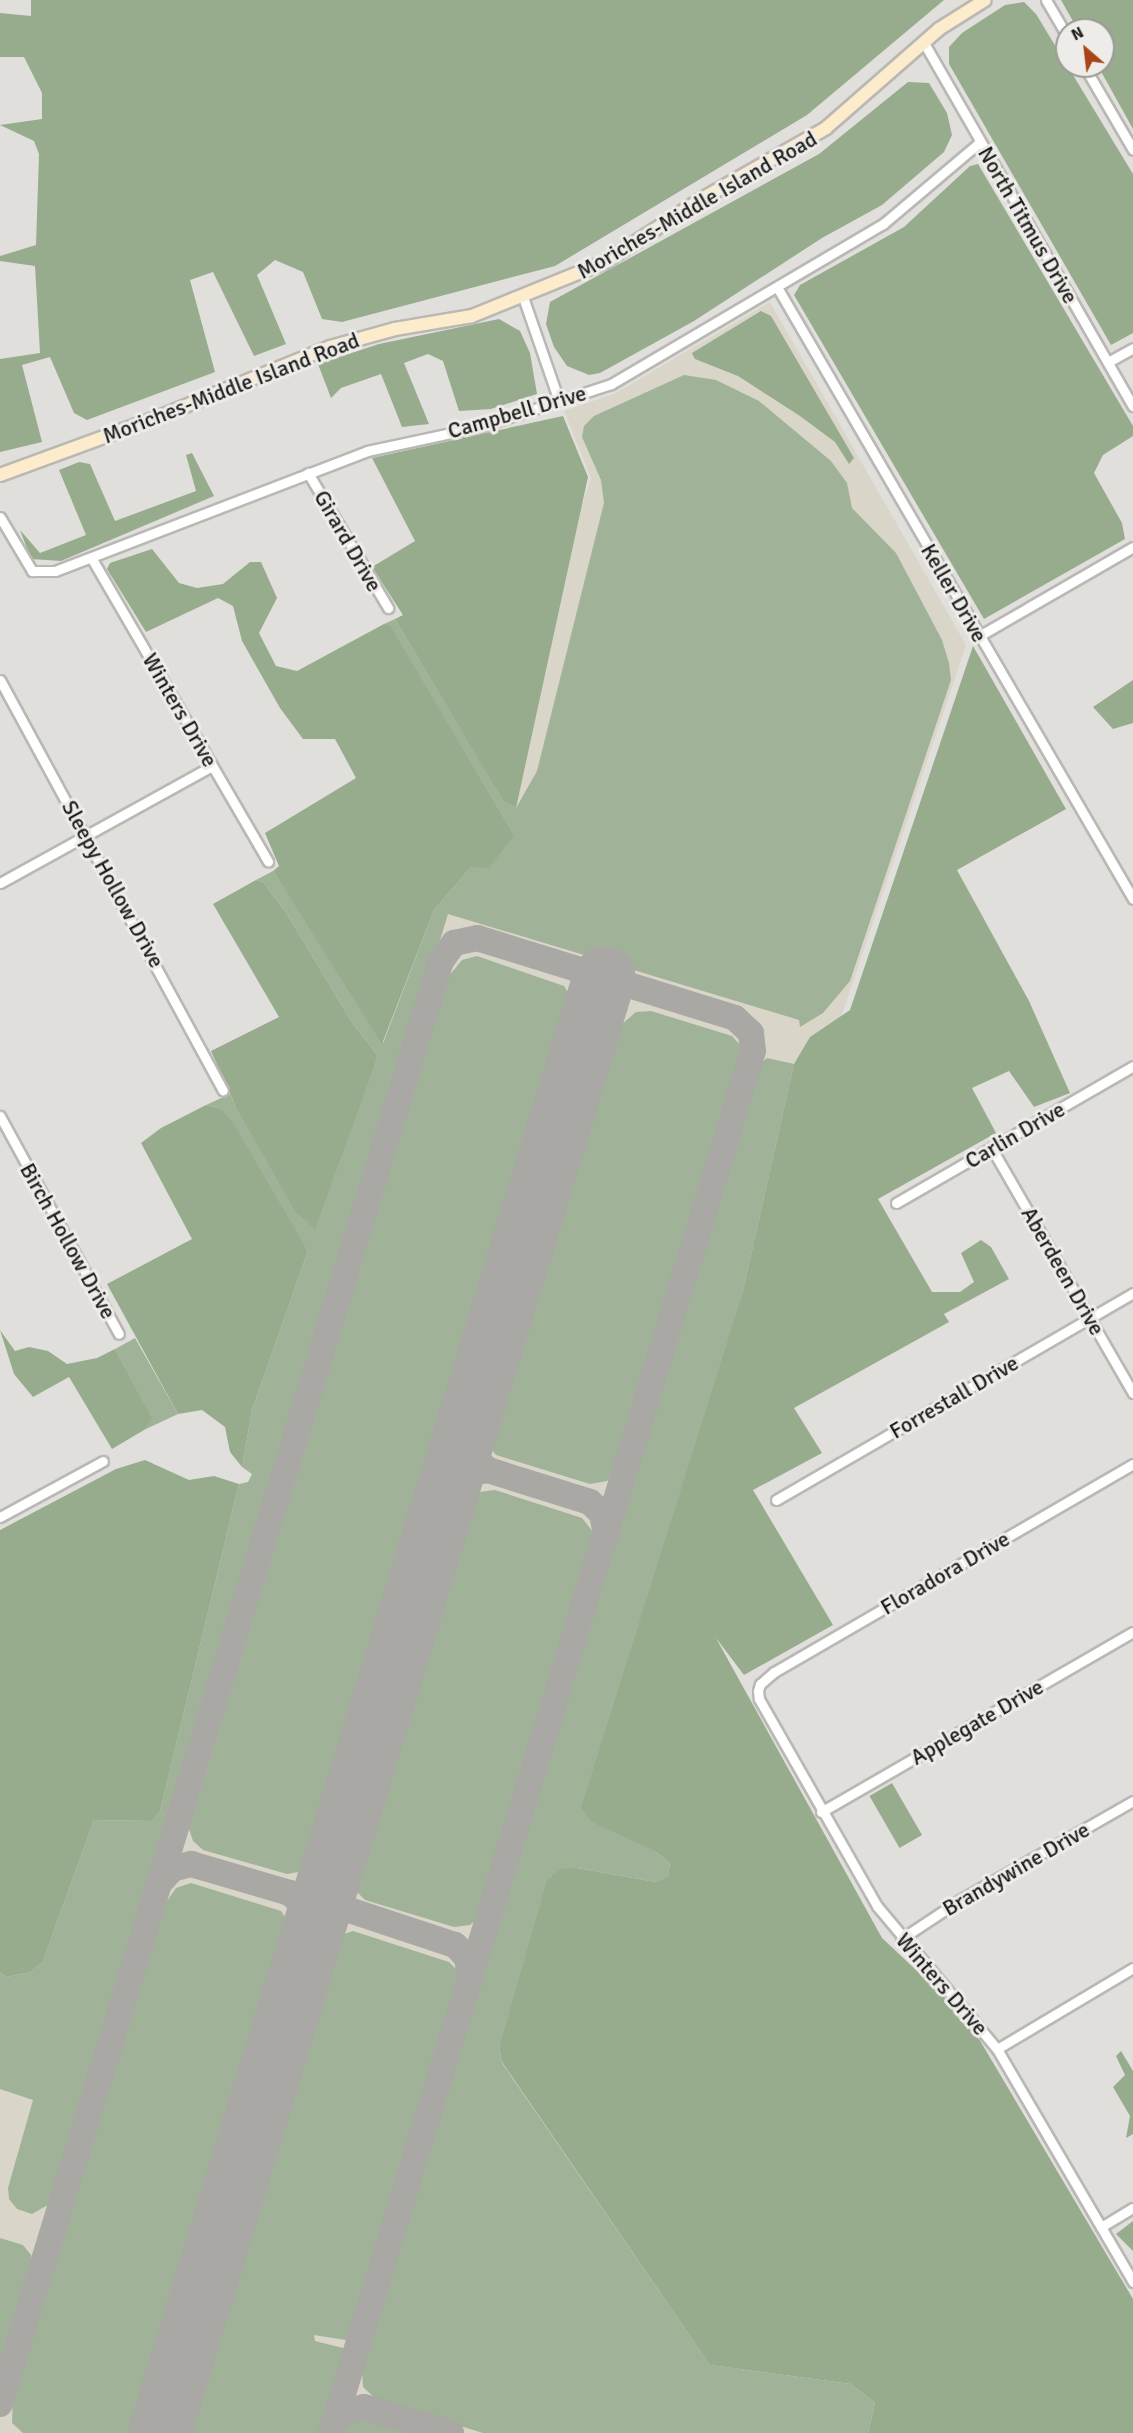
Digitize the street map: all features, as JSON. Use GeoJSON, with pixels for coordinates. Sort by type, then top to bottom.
{"type":"FeatureCollection","features":[{"type":"Feature","properties":{"kind":"main road","name":"Moriches-Middle Island Road"},"geometry":{"type":"LineString","coordinates":[[0,475],[156,418],[330,347],[395,329],[472,316],[605,262],[700,200],[826,128],[955,16],[985,0]]}},
{"type":"Feature","properties":{"kind":"street"},"geometry":{"type":"LineString","coordinates":[[1046,0],[1056,18]]}},
{"type":"Feature","properties":{"kind":"street","name":"North Titmus Drive"},"geometry":{"type":"LineString","coordinates":[[924,43],[1133,406]]}},
{"type":"Feature","properties":{"kind":"street"},"geometry":{"type":"LineString","coordinates":[[1091,78],[1133,150]]}},
{"type":"Feature","properties":{"kind":"street","name":"Campbell Drive"},"geometry":{"type":"LineString","coordinates":[[0,517],[32,571],[55,571],[92,559],[308,473],[394,442],[480,427],[610,384],[899,213],[980,142]]}},
{"type":"Feature","properties":{"kind":"street","name":"Keller Drive"},"geometry":{"type":"LineString","coordinates":[[777,287],[1133,899]]}},
{"type":"Feature","properties":{"kind":"street"},"geometry":{"type":"LineString","coordinates":[[523,297],[559,401]]}},
{"type":"Feature","properties":{"kind":"street"},"geometry":{"type":"LineString","coordinates":[[1108,362],[1133,348]]}},
{"type":"Feature","properties":{"kind":"street","name":"Girard Drive"},"geometry":{"type":"LineString","coordinates":[[308,473],[388,609]]}},
{"type":"Feature","properties":{"kind":"street"},"geometry":{"type":"LineString","coordinates":[[979,636],[1133,547]]}},
{"type":"Feature","properties":{"kind":"street","name":"Winters Drive"},"geometry":{"type":"LineString","coordinates":[[92,559],[268,861]]}},
{"type":"Feature","properties":{"kind":"street","name":"Sleepy Hollow Drive"},"geometry":{"type":"LineString","coordinates":[[0,680],[223,1090]]}},
{"type":"Feature","properties":{"kind":"street"},"geometry":{"type":"LineString","coordinates":[[0,883],[212,766]]}},
{"type":"Feature","properties":{"kind":"street","name":"Carlin Drive"},"geometry":{"type":"LineString","coordinates":[[896,1203],[1133,1066]]}},
{"type":"Feature","properties":{"kind":"street","name":"Birch Hollow Drive"},"geometry":{"type":"LineString","coordinates":[[0,1116],[119,1334]]}},
{"type":"Feature","properties":{"kind":"street","name":"Aberdeen Drive"},"geometry":{"type":"LineString","coordinates":[[993,1149],[1133,1393]]}},
{"type":"Feature","properties":{"kind":"street","name":"Forrestall Drive"},"geometry":{"type":"LineString","coordinates":[[776,1500],[1133,1293]]}},
{"type":"Feature","properties":{"kind":"street"},"geometry":{"type":"LineString","coordinates":[[0,1517],[102,1461]]}},
{"type":"Feature","properties":{"kind":"street","name":"Floradora Drive"},"geometry":{"type":"LineString","coordinates":[[760,1684],[774,1672],[1133,1464]]}},
{"type":"Feature","properties":{"kind":"street","name":"Applegate Drive"},"geometry":{"type":"LineString","coordinates":[[821,1812],[1133,1632]]}},
{"type":"Feature","properties":{"kind":"street","name":"Winters Drive"},"geometry":{"type":"LineString","coordinates":[[760,1684],[759,1699],[821,1812],[877,1906],[901,1939],[964,2006],[997,2049],[1133,2282]]}},
{"type":"Feature","properties":{"kind":"street","name":"Brandywine Drive"},"geometry":{"type":"LineString","coordinates":[[901,1939],[960,1900],[1133,1801]]}},
{"type":"Feature","properties":{"kind":"street"},"geometry":{"type":"LineString","coordinates":[[997,2049],[1133,1968]]}},
{"type":"Feature","properties":{"kind":"street"},"geometry":{"type":"LineString","coordinates":[[1101,2227],[1133,2208]]}},
{"type":"Feature","properties":{"kind":"shaded area"},"geometry":{"type":"Polygon","coordinates":[[[770,302],[966,645],[495,2049],[796,2433],[0,2433],[0,1981],[12,1985],[147,1822],[591,478],[564,411],[616,393],[770,302]]]}},
{"type":"Feature","properties":{"kind":"green space"},"geometry":{"type":"Polygon","coordinates":[[[31,0],[944,0],[807,115],[555,266],[342,322],[322,319],[303,272],[275,260],[257,275],[286,344],[254,356],[213,272],[190,280],[215,372],[87,420],[74,413],[50,357],[22,365],[42,442],[0,452],[0,359],[40,353],[35,266],[0,261],[0,256],[36,245],[39,154],[34,141],[0,125],[42,119],[42,93],[24,57],[0,57],[0,13],[31,16],[31,0]]]}},
{"type":"Feature","properties":{"kind":"green space"},"geometry":{"type":"Polygon","coordinates":[[[1061,0],[1133,0],[1133,129],[1105,78],[1115,78],[1115,18],[1071,18],[1061,0]]]}},
{"type":"Feature","properties":{"kind":"green space"},"geometry":{"type":"Polygon","coordinates":[[[1024,2],[1036,14],[1055,45],[1055,78],[1075,78],[1133,174],[1133,333],[1111,345],[949,64],[949,47],[962,33],[1005,5],[1024,2]]]}},
{"type":"Feature","properties":{"kind":"green space"},"geometry":{"type":"Polygon","coordinates":[[[908,82],[929,83],[947,113],[952,135],[944,152],[882,205],[822,238],[694,321],[600,373],[589,375],[567,366],[554,347],[546,324],[550,302],[819,154],[908,82]]]}},
{"type":"Feature","properties":{"kind":"green space"},"geometry":{"type":"Polygon","coordinates":[[[978,164],[1133,426],[1133,436],[1103,455],[1094,473],[1122,523],[1125,539],[984,619],[794,295],[800,285],[904,227],[970,166],[978,164]]]}},
{"type":"Feature","properties":{"kind":"green space"},"geometry":{"type":"Polygon","coordinates":[[[761,311],[771,316],[854,458],[849,464],[835,442],[800,416],[738,376],[695,359],[692,353],[761,311]]]}},
{"type":"Feature","properties":{"kind":"green space"},"geometry":{"type":"Polygon","coordinates":[[[499,319],[520,331],[530,353],[537,394],[491,409],[459,411],[443,361],[428,354],[404,363],[429,424],[402,427],[381,374],[341,388],[331,398],[318,364],[379,344],[499,319]]]}},
{"type":"Feature","properties":{"kind":"green space"},"geometry":{"type":"Polygon","coordinates":[[[684,375],[716,380],[759,401],[831,461],[847,483],[852,508],[896,553],[942,640],[949,663],[951,680],[850,981],[823,1013],[800,1027],[799,1020],[448,914],[276,1477],[268,1487],[272,1493],[53,2202],[32,2214],[17,2209],[9,2199],[8,2188],[33,2100],[0,2089],[0,1972],[6,1977],[31,1972],[43,1961],[94,1820],[151,1821],[160,1811],[239,1484],[248,1482],[252,1474],[242,1467],[252,1410],[308,1251],[219,1108],[206,1105],[230,1094],[236,1107],[358,1108],[378,1056],[353,1024],[287,914],[263,882],[256,880],[273,871],[383,1043],[434,910],[471,867],[514,835],[390,626],[384,624],[395,619],[504,802],[516,808],[537,771],[604,503],[601,480],[582,437],[584,426],[594,416],[684,375]]]}},
{"type":"Feature","properties":{"kind":"green space"},"geometry":{"type":"Polygon","coordinates":[[[563,416],[588,477],[516,808],[504,802],[481,764],[395,619],[403,615],[372,567],[415,541],[372,458],[563,416]]]}},
{"type":"Feature","properties":{"kind":"green space"},"geometry":{"type":"Polygon","coordinates":[[[192,453],[214,496],[61,561],[31,559],[20,530],[40,553],[86,535],[59,470],[79,462],[90,464],[115,521],[196,491],[186,455],[192,453]]]}},
{"type":"Feature","properties":{"kind":"green space"},"geometry":{"type":"Polygon","coordinates":[[[152,549],[179,583],[197,588],[223,584],[250,562],[261,562],[277,598],[259,633],[276,666],[297,671],[384,624],[390,625],[514,835],[489,868],[471,867],[434,910],[382,1044],[273,871],[279,866],[265,833],[356,778],[335,739],[303,739],[280,708],[242,641],[233,606],[218,598],[146,632],[107,569],[110,563],[152,549]]]}},
{"type":"Feature","properties":{"kind":"green space"},"geometry":{"type":"Polygon","coordinates":[[[973,646],[1066,809],[957,870],[1029,1001],[1070,1093],[1034,1107],[1009,1071],[972,1088],[996,1133],[878,1199],[932,1292],[960,1292],[974,1282],[961,1253],[981,1240],[991,1247],[1009,1279],[944,1314],[949,1322],[794,1408],[822,1453],[753,1490],[833,1625],[744,1675],[716,1638],[882,1938],[966,2017],[1133,2299],[1133,2433],[868,2433],[875,2403],[851,2384],[710,2365],[502,2062],[499,2048],[547,1880],[561,1869],[577,1868],[656,1882],[668,1876],[670,1863],[655,1851],[592,1822],[581,1808],[742,1295],[794,1064],[810,1037],[850,1010],[973,646]]]}},
{"type":"Feature","properties":{"kind":"green space"},"geometry":{"type":"Polygon","coordinates":[[[1133,680],[1133,723],[1113,729],[1093,707],[1133,680]]]}},
{"type":"Feature","properties":{"kind":"green space"},"geometry":{"type":"Polygon","coordinates":[[[256,880],[263,882],[287,914],[353,1024],[378,1056],[315,1229],[295,1211],[236,1107],[211,1051],[279,1017],[213,904],[256,880]]]}},
{"type":"Feature","properties":{"kind":"green space"},"geometry":{"type":"Polygon","coordinates":[[[477,956],[564,986],[573,1001],[572,1019],[314,1856],[304,1871],[287,1874],[203,1850],[193,1841],[189,1829],[449,976],[462,960],[477,956]]]}},
{"type":"Feature","properties":{"kind":"green space"},"geometry":{"type":"Polygon","coordinates":[[[651,1011],[732,1036],[741,1046],[743,1060],[617,1470],[607,1481],[590,1484],[496,1455],[489,1446],[490,1430],[608,1036],[636,1012],[651,1011]]]}},
{"type":"Feature","properties":{"kind":"green space"},"geometry":{"type":"Polygon","coordinates":[[[767,1058],[794,1064],[742,1295],[655,1851],[670,1863],[668,1876],[656,1882],[577,1868],[499,2048],[502,2063],[710,2365],[851,2384],[875,2403],[868,2433],[483,2433],[377,2400],[363,2387],[362,2370],[760,1064],[767,1058]]]}},
{"type":"Feature","properties":{"kind":"green space"},"geometry":{"type":"Polygon","coordinates":[[[206,1105],[219,1108],[232,1121],[308,1251],[252,1410],[242,1467],[230,1452],[225,1427],[202,1410],[178,1414],[107,1284],[192,1239],[141,1143],[161,1128],[206,1105]]]}},
{"type":"Feature","properties":{"kind":"green space"},"geometry":{"type":"Polygon","coordinates":[[[0,1330],[15,1351],[29,1347],[48,1351],[67,1364],[97,1358],[115,1349],[152,1418],[144,1430],[112,1449],[69,1377],[33,1397],[14,1374],[0,1330]]]}},
{"type":"Feature","properties":{"kind":"green space"},"geometry":{"type":"Polygon","coordinates":[[[135,1338],[178,1414],[144,1430],[151,1417],[115,1349],[135,1338]]]}},
{"type":"Feature","properties":{"kind":"green space"},"geometry":{"type":"Polygon","coordinates":[[[145,1460],[189,1480],[214,1476],[239,1484],[160,1811],[151,1821],[94,1820],[43,1961],[31,1972],[6,1977],[0,1972],[0,1530],[116,1469],[145,1460]]]}},
{"type":"Feature","properties":{"kind":"green space"},"geometry":{"type":"Polygon","coordinates":[[[495,1490],[582,1518],[594,1533],[595,1546],[482,1914],[470,1925],[454,1927],[365,1900],[356,1891],[354,1876],[466,1505],[479,1492],[495,1490]]]}},
{"type":"Feature","properties":{"kind":"green space"},"geometry":{"type":"Polygon","coordinates":[[[892,1783],[922,1835],[899,1848],[869,1796],[892,1783]]]}},
{"type":"Feature","properties":{"kind":"green space"},"geometry":{"type":"Polygon","coordinates":[[[191,1883],[281,1911],[289,1923],[288,1938],[140,2433],[23,2433],[12,2423],[13,2396],[165,1904],[176,1888],[191,1883]]]}},
{"type":"Feature","properties":{"kind":"green space"},"geometry":{"type":"Polygon","coordinates":[[[353,1931],[449,1962],[458,1971],[460,1983],[352,2341],[314,2335],[315,2341],[347,2349],[322,2433],[185,2433],[331,1947],[344,1934],[353,1931]]]}},
{"type":"Feature","properties":{"kind":"green space"},"geometry":{"type":"Polygon","coordinates":[[[1121,2051],[1133,2071],[1133,2134],[1126,2138],[1130,2116],[1113,2087],[1125,2075],[1116,2056],[1121,2051]]]}},
{"type":"Feature","properties":{"kind":"green space"},"geometry":{"type":"Polygon","coordinates":[[[1133,2221],[1133,2251],[1116,2234],[1133,2221]]]}},
{"type":"Feature","properties":{"kind":"green space"},"geometry":{"type":"Polygon","coordinates":[[[0,2238],[23,2245],[31,2255],[33,2273],[0,2382],[0,2238]]]}},
{"type":"Feature","properties":{"kind":"green space"},"geometry":{"type":"Polygon","coordinates":[[[371,2419],[415,2433],[343,2433],[355,2421],[371,2419]]]}},
{"type":"Feature","properties":{"kind":"taxiway"},"geometry":{"type":"LineString","coordinates":[[0,2404],[441,961],[454,943],[477,938],[735,1018],[751,1033],[753,1051],[331,2433]]}},
{"type":"Feature","properties":{"kind":"taxiway"},"geometry":{"type":"LineString","coordinates":[[466,1430],[469,1453],[488,1470]]}},
{"type":"Feature","properties":{"kind":"taxiway"},"geometry":{"type":"LineString","coordinates":[[447,1490],[463,1474],[488,1470],[590,1502],[602,1514],[606,1534]]}},
{"type":"Feature","properties":{"kind":"taxiway"},"geometry":{"type":"LineString","coordinates":[[159,1884],[172,1869],[191,1864],[290,1893],[308,1910],[312,1934]]}},
{"type":"Feature","properties":{"kind":"taxiway"},"geometry":{"type":"LineString","coordinates":[[330,1875],[334,1895],[343,1908],[455,1945],[467,1958],[470,1978]]}},
{"type":"Feature","properties":{"kind":"taxiway"},"geometry":{"type":"LineString","coordinates":[[333,2426],[348,2411],[364,2407],[451,2433]]}},
{"type":"Feature","properties":{"kind":"runway"},"geometry":{"type":"LineString","coordinates":[[159,2433],[604,977]]}}]}
